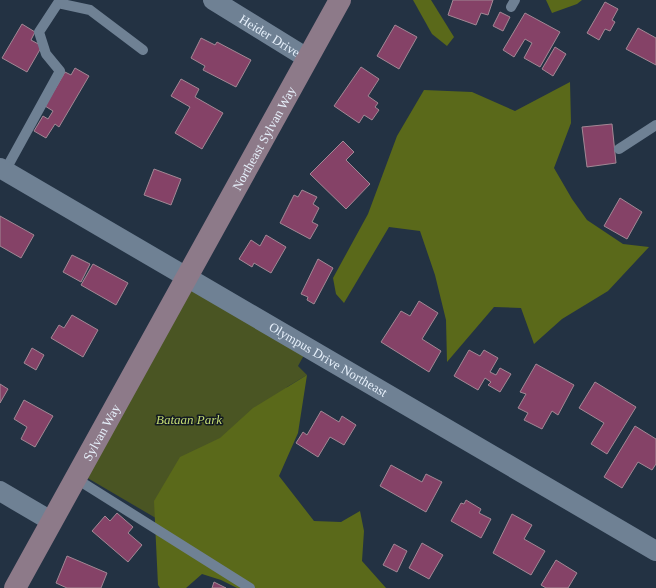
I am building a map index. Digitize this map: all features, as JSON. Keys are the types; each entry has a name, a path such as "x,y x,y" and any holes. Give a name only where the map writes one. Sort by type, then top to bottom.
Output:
{"main road":[{"name":"Northeast Sylvan Way","path":"187,276 340,0"},
{"name":"Sylvan Way","path":"15,588 187,276"}],"street":[{"name":"Heider Drive","path":"213,0 307,58"},
{"name":"Olympus Drive Northeast","path":"3,169 656,550"},
{"path":"0,491 51,521"}],"lane":[{"path":"3,169 60,71 46,54 39,32 58,3 90,10 143,50"},
{"path":"619,149 656,125"},
{"path":"75,478 250,588"}],"green space":[{"path":"413,0 431,0 454,37 447,46 432,34"},
{"path":"546,0 582,0 577,4 552,13"},
{"path":"570,82 571,123 554,168 572,199 587,220 623,244 649,247 608,291 562,319 534,344 521,308 494,307 447,362 446,320 435,275 420,231 389,227 344,303 336,294 333,278 368,214 397,136 424,90 472,92 515,111"},
{"name":"Bataan Park","path":"187,276 308,348 298,366 307,375 287,387 200,544 79,473"},
{"path":"307,375 298,433 279,476 314,521 341,522 360,511 364,531 362,561 386,588 237,588 221,580 202,574 186,588 160,588 158,585 154,501 180,457 220,438 253,408"}],"building":[{"path":"453,0 493,0 488,15 481,13 476,25 448,15"},
{"path":"605,2 618,9 612,20 615,22 610,31 605,29 599,40 587,33"},
{"path":"500,12 510,17 503,31 493,26"},
{"path":"525,13 560,32 540,67 524,58 532,43 525,39 514,57 503,50"},
{"path":"22,24 35,32 31,40 42,46 27,72 2,58"},
{"path":"395,25 417,37 399,69 377,56"},
{"path":"638,28 656,38 656,65 626,49"},
{"path":"201,38 215,45 217,42 251,60 236,87 203,70 205,66 191,58"},
{"path":"555,47 566,54 553,76 542,69"},
{"path":"361,67 379,79 368,96 378,103 375,107 379,110 372,120 364,115 359,123 334,106"},
{"path":"75,68 89,76 59,127 55,124 46,138 34,131 43,116 48,119 53,111 45,106 65,72 71,75"},
{"path":"181,79 199,89 195,97 223,113 202,149 175,133 190,107 171,96"},
{"path":"612,124 616,163 587,167 582,127"},
{"path":"343,141 354,152 346,160 370,184 346,209 310,174"},
{"path":"154,169 181,179 171,205 144,195"},
{"path":"302,190 317,197 313,204 319,208 312,222 318,225 310,239 280,223 294,195 298,197"},
{"path":"620,198 642,212 627,239 604,226"},
{"path":"0,216 34,235 21,258 0,246"},
{"path":"266,235 286,247 271,273 254,263 252,267 239,259 251,240 260,246"},
{"path":"72,255 90,264 81,282 63,272"},
{"path":"318,259 333,268 314,304 307,300 308,297 301,294"},
{"path":"93,264 128,283 116,305 81,285"},
{"path":"419,301 438,313 422,339 441,351 429,372 381,342 401,311 410,316"},
{"path":"72,315 98,330 83,357 51,338 59,325 64,328"},
{"path":"32,348 44,355 36,370 24,363"},
{"path":"469,350 480,356 484,350 498,358 490,372 496,375 500,368 511,374 500,392 488,385 491,382 485,378 478,390 454,376"},
{"path":"536,364 574,385 558,415 552,411 542,429 524,420 528,413 518,408 526,394 520,392"},
{"path":"595,382 636,407 607,454 591,444 604,423 579,408"},
{"path":"0,384 8,389 0,403"},
{"path":"24,400 53,416 35,447 21,439 27,427 14,419"},
{"path":"321,411 339,422 342,416 356,425 344,445 330,437 318,457 296,443 303,432 307,435"},
{"path":"635,426 656,439 656,464 652,470 638,462 622,488 604,477"},
{"path":"391,465 422,482 426,474 442,482 426,512 380,486"},
{"path":"466,500 481,509 479,513 491,519 481,538 451,521 461,503 464,504"},
{"path":"117,513 133,527 128,533 142,545 128,562 92,531 105,516 110,521"},
{"path":"512,514 532,525 524,539 545,551 531,575 493,553"},
{"path":"422,543 443,555 429,579 409,568"},
{"path":"394,544 407,551 397,572 383,565"},
{"path":"67,556 107,573 101,588 67,588 56,583"},
{"path":"556,560 577,573 568,588 546,588 541,585"},
{"path":"214,582 226,588 212,588"}]}
